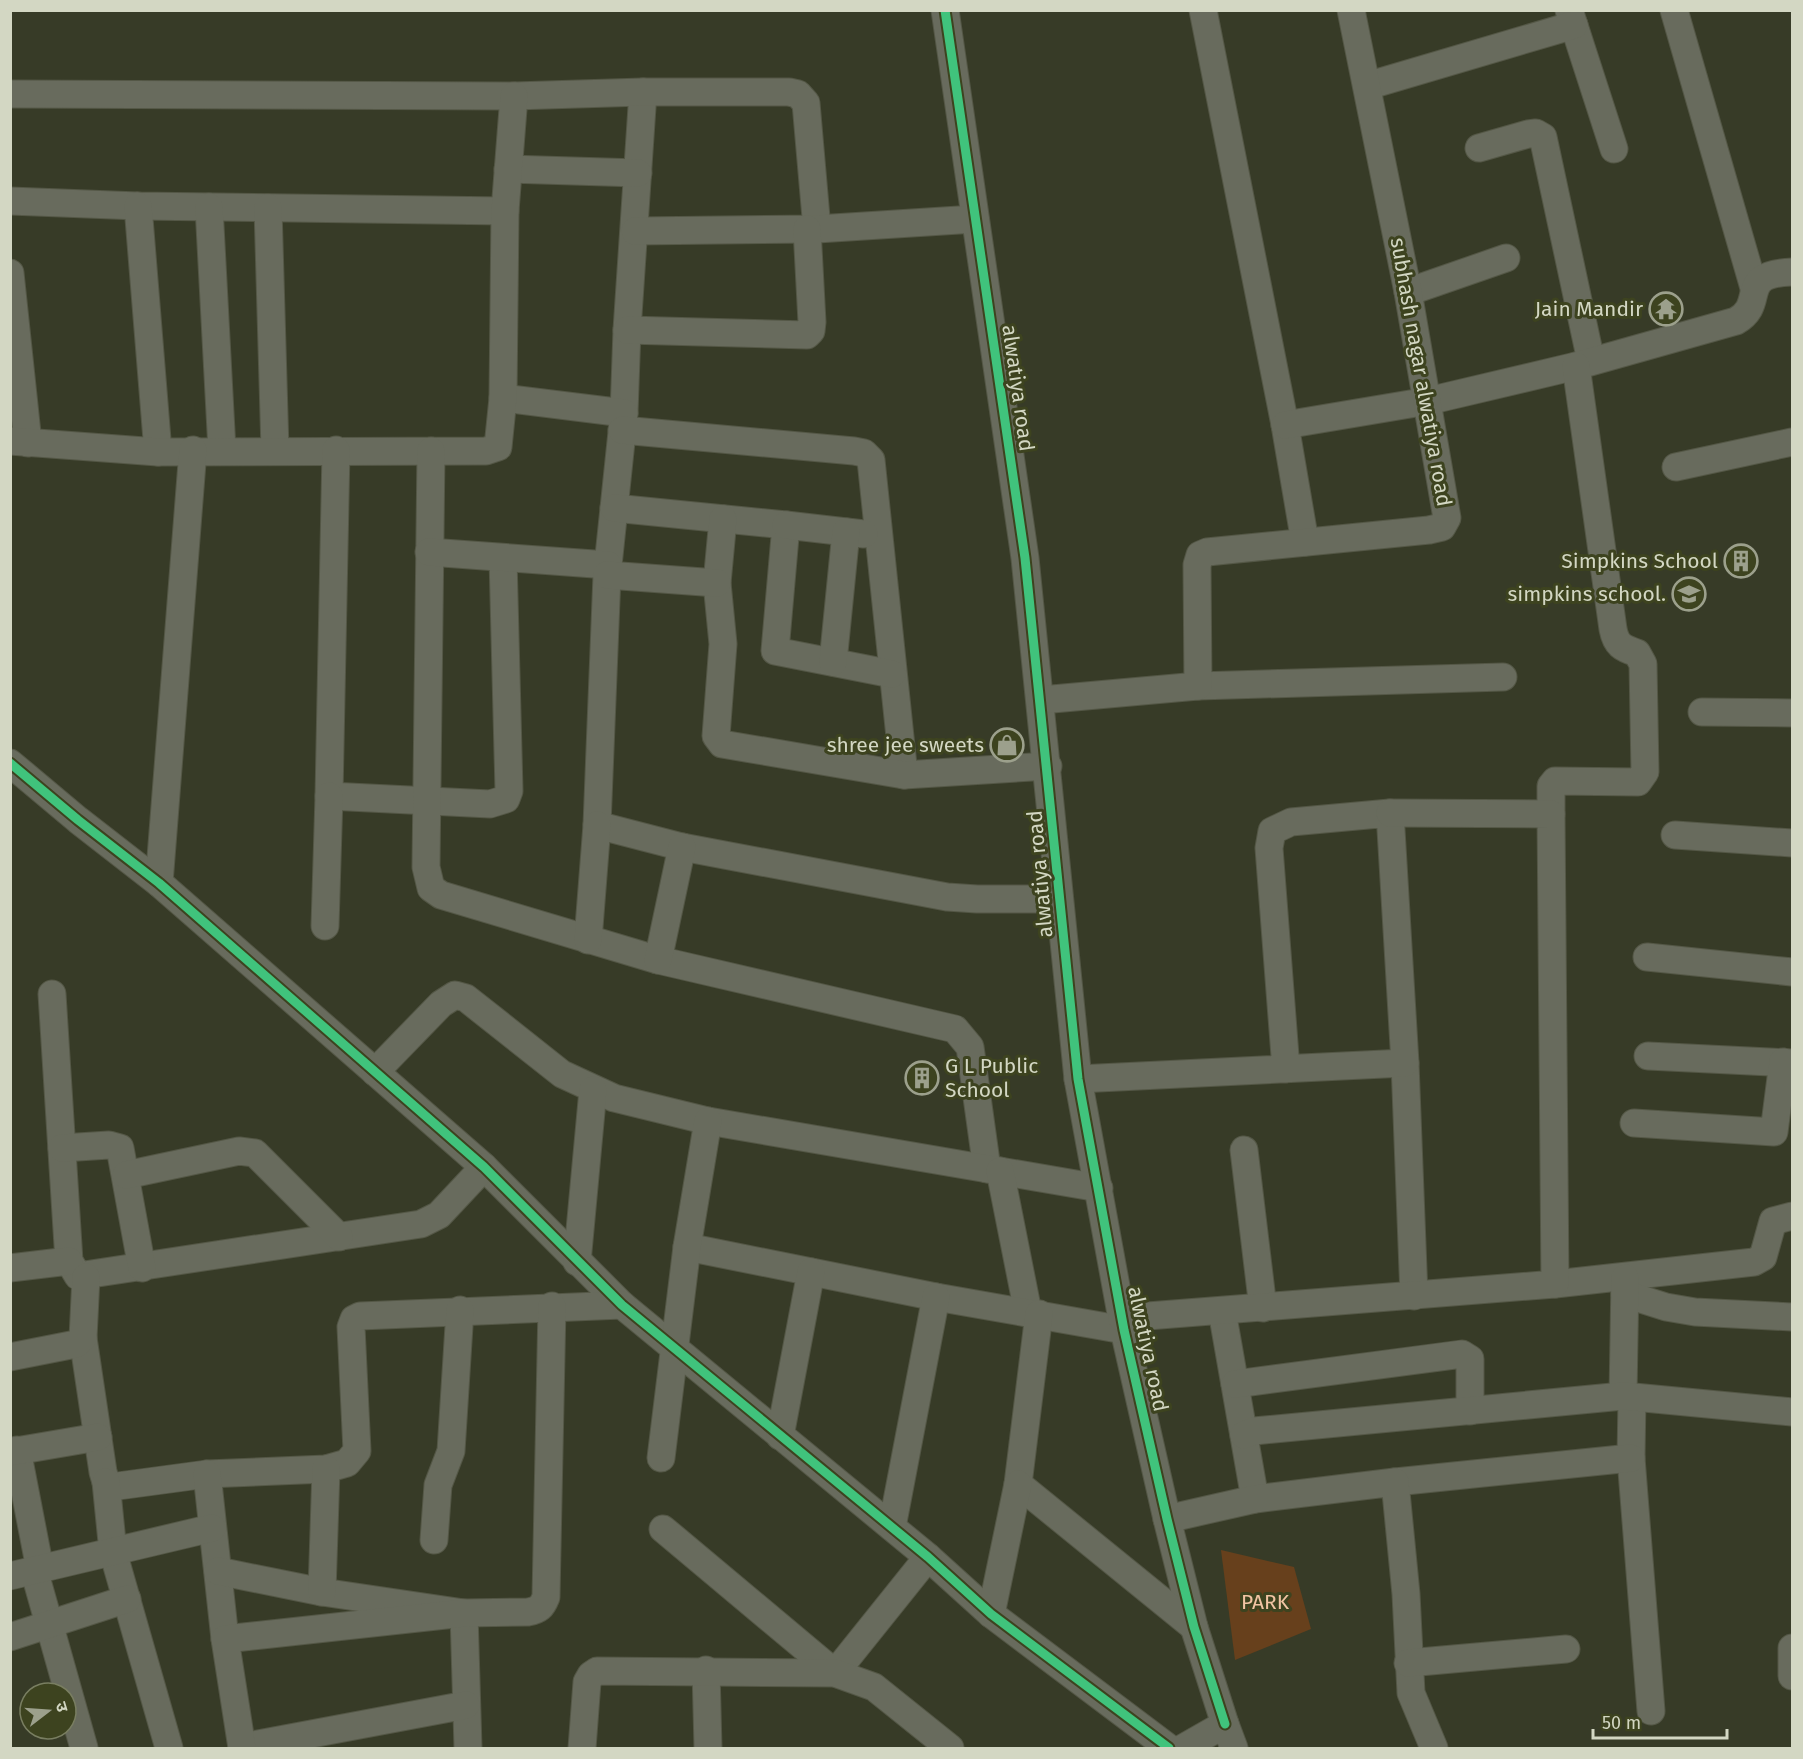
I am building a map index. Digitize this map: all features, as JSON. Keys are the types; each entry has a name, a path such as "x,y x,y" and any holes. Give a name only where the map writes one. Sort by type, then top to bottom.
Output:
{"street":[{"name":"alwatiya road","path":"945,10 1025,558 1048,766 1078,1079 1123,1324 1167,1519 1194,1627 1230,1736"},
{"path":"1203,10 1285,424 1305,542"},
{"name":"subhash nagar alwatiya road","path":"1198,686 1197,565 1200,555 1216,550 1442,527 1447,518 1408,292 1351,10"},
{"path":"1285,424 1428,401 1584,364 1736,321 1749,310 1754,288 1674,10"},
{"path":"1367,86 1571,18 1614,149"},
{"path":"588,940 597,825 607,570 623,422 643,92"},
{"path":"10,93 514,96 643,92 798,94 806,103 808,114 812,229 812,330 807,335 627,330"},
{"path":"10,273 19,442 158,452 194,450 431,451 486,450 498,447 503,398 505,211 514,96"},
{"path":"1479,148 1528,134 1536,133 1543,137 1584,364 1612,628 1619,646 1637,653 1643,664 1645,772 1638,782 1554,781 1551,786 1555,1284"},
{"path":"508,170 638,172"},
{"path":"10,201 138,206 505,211"},
{"path":"138,206 158,452"},
{"path":"208,207 222,450"},
{"path":"268,208 275,450"},
{"path":"635,231 812,229 975,219"},
{"path":"1408,292 1506,258"},
{"path":"1754,288 1766,275 1792,272"},
{"path":"503,398 623,422 864,453 874,468 892,674 904,775"},
{"path":"1676,467 1792,442"},
{"path":"159,883 194,450"},
{"path":"326,926 336,450"},
{"path":"431,451 426,867 431,888 441,895 658,960 955,1029 970,1047 994,1170 1034,1313 1018,1484 992,1614"},
{"path":"614,508 880,536"},
{"path":"723,519 717,583 723,644 716,735 722,744 904,775 1048,766"},
{"path":"786,525 775,651 892,674"},
{"path":"833,662 846,532"},
{"path":"429,552 503,558 717,583"},
{"path":"329,796 499,803 506,799 509,791 503,558"},
{"path":"1041,700 1198,686 1503,677"},
{"path":"1702,712 1792,713"},
{"path":"12,769 159,883 484,1167 622,1305 928,1557 992,1614 1169,1749"},
{"path":"1286,1069 1269,848 1272,831 1291,822 1390,813 1551,814"},
{"path":"1390,813 1405,1064 1414,1296"},
{"path":"597,825 682,847 948,897 1059,898"},
{"path":"1675,835 1792,843"},
{"path":"658,960 682,847"},
{"path":"1647,957 1792,972"},
{"path":"52,994 62,1148 83,1338 106,1482 113,1552 169,1749"},
{"path":"375,1072 441,1004 455,996 466,998 562,1074 593,1090 708,1121 1099,1188"},
{"path":"1634,1123 1774,1131 1788,1062 1648,1056"},
{"path":"1078,1079 1405,1064"},
{"path":"577,1262 593,1090"},
{"path":"661,1458 687,1247 708,1121"},
{"path":"62,1148 116,1145 122,1154 142,1268"},
{"path":"1244,1150 1263,1308"},
{"path":"126,1174 239,1151 255,1153 339,1237"},
{"path":"10,1269 142,1268 431,1221 484,1167"},
{"path":"687,1247 936,1297 1034,1313 1123,1324 1222,1311 1555,1284 1625,1285 1754,1262 1762,1257 1773,1221 1792,1216"},
{"path":"780,1436 811,1272"},
{"path":"1625,1285 1666,1308 1695,1312 1792,1317"},
{"path":"1625,1285 1631,1458 1652,1711"},
{"path":"892,1527 936,1297"},
{"path":"106,1482 112,1486 118,1486 207,1474 326,1469 347,1463 357,1451 351,1327 354,1319 367,1314 622,1305"},
{"path":"225,1639 464,1613 537,1611 546,1597 552,1306"},
{"path":"434,1540 438,1485 451,1451 460,1310"},
{"path":"1222,1311 1255,1499"},
{"path":"10,1357 76,1344 83,1338"},
{"path":"1234,1384 1467,1354 1470,1359 1470,1411"},
{"path":"1244,1435 1254,1431 1628,1397 1792,1412"},
{"path":"84,1749 49,1622 28,1572 14,1451 98,1437"},
{"path":"1167,1519 1255,1499 1631,1458"},
{"path":"322,1592 326,1469"},
{"path":"207,1474 225,1639 242,1748 329,1740 466,1705"},
{"path":"1395,1482 1406,1594 1411,1693 1434,1749"},
{"path":"1018,1484 1194,1627"},
{"path":"28,1572 212,1528"},
{"path":"663,1529 835,1673"},
{"path":"835,1673 928,1557"},
{"path":"218,1571 322,1592 464,1613"},
{"path":"10,1637 49,1622 127,1599"},
{"path":"464,1613 468,1749"},
{"path":"1792,1648 1792,1676"},
{"path":"1408,1663 1566,1649"},
{"path":"706,1670 708,1749"},
{"path":"582,1749 587,1682 597,1671 706,1670 835,1673 874,1687 950,1749"},
{"path":"1183,1749 1230,1736"}],"green space":[{"name":"PARK","path":"1221,1550 1294,1567 1311,1629 1235,1660"}],"cycle path":[{"path":"945,10 1025,558 1078,1079 1124,1330 1167,1519 1194,1627 1225,1724"},
{"path":"10,763 159,883 484,1167 622,1305 928,1557 991,1614 1169,1748"}],"place":[{"name":"Jain Mandir","path":"1666,309"},
{"name":"Simpkins School","path":"1741,561"},
{"name":"simpkins school.","path":"1689,594"},
{"name":"shree jee sweets","path":"1007,745"},
{"name":"G L Public School","path":"922,1078"}]}
